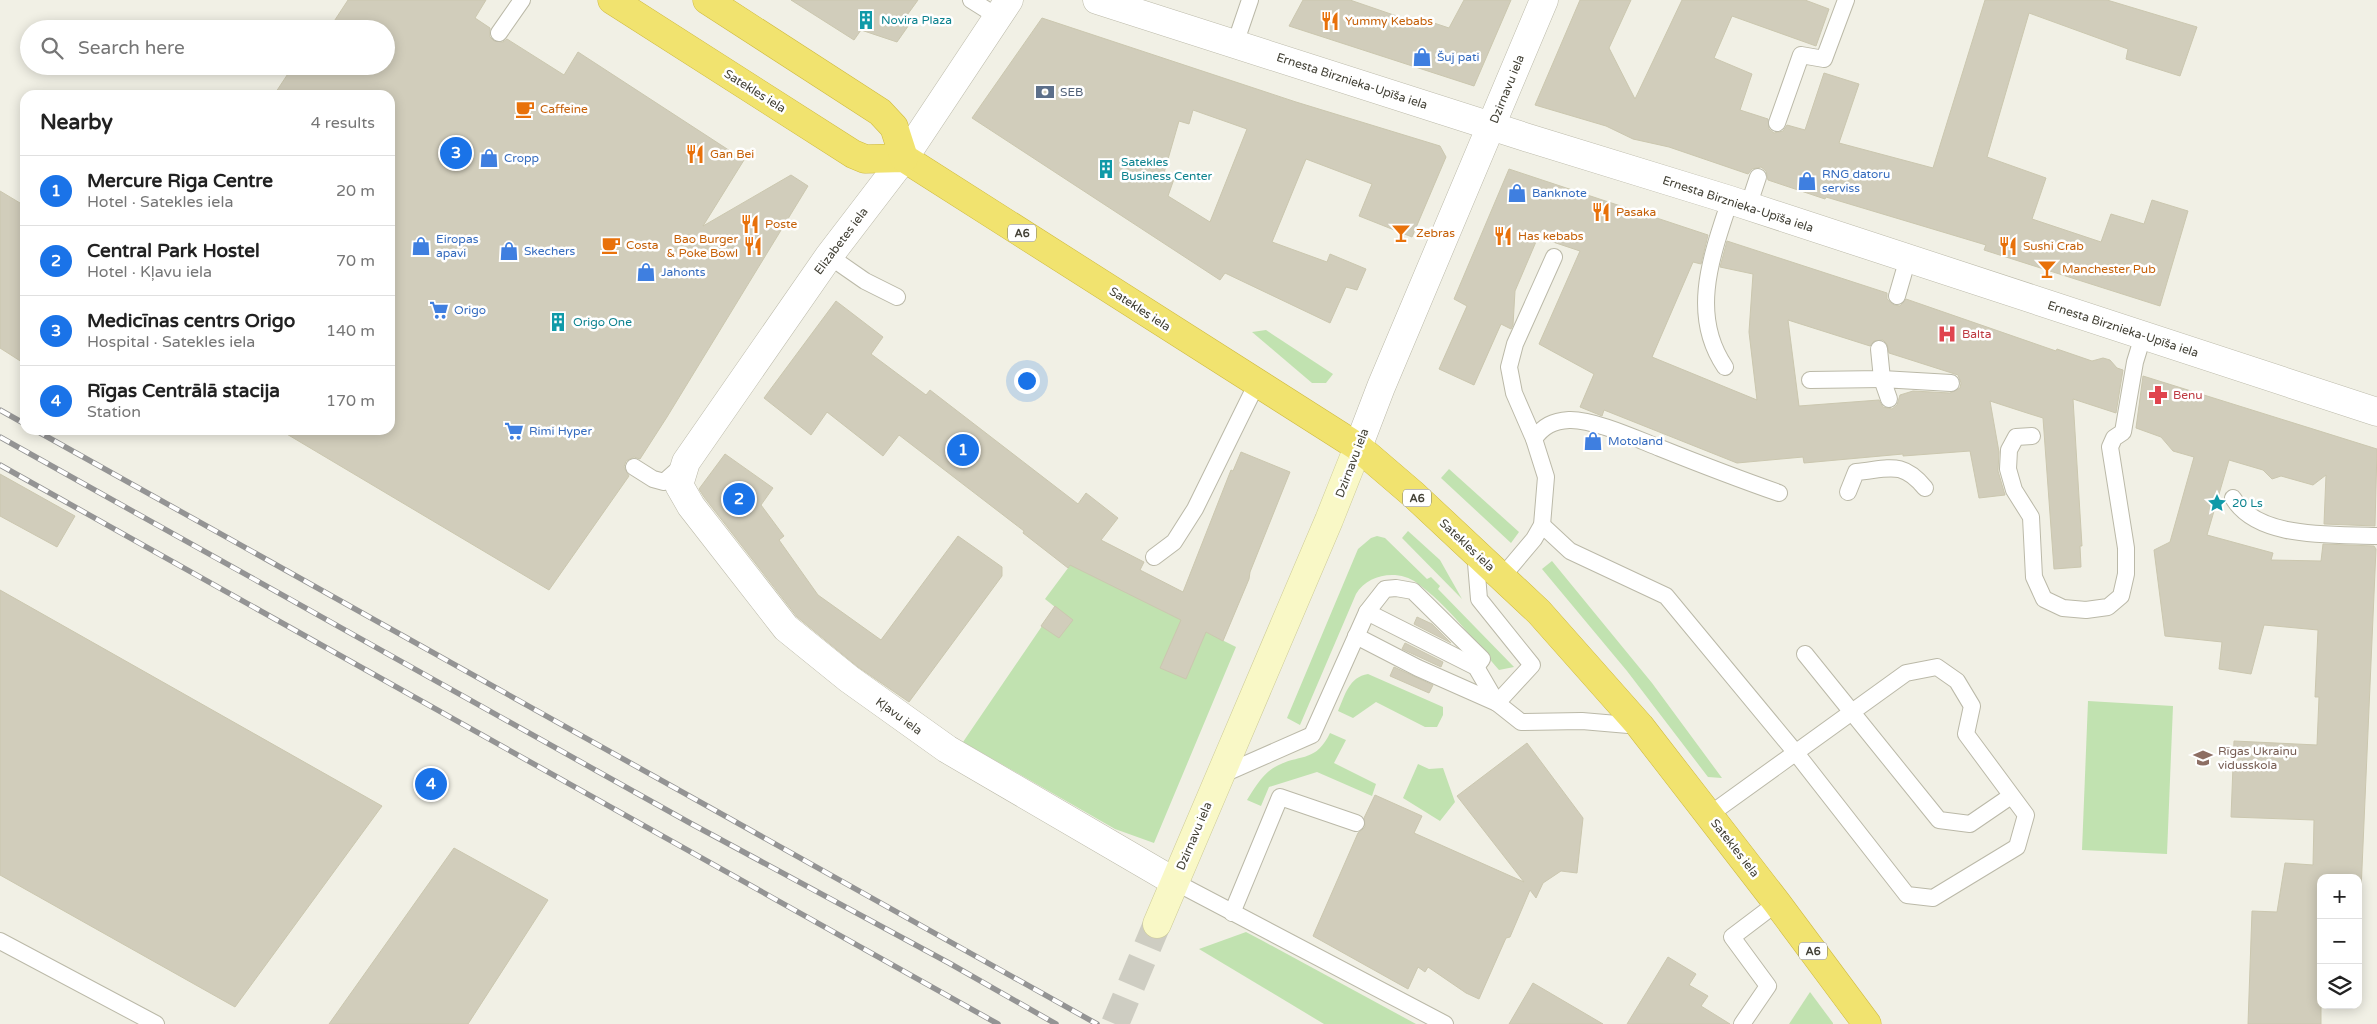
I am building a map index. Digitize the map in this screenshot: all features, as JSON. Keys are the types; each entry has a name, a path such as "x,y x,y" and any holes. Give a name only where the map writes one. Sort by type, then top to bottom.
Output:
{"highway":[{"name":"Satekles iela","path":"612,0 853,154 864,159 904,158 1358,447 1475,551 1539,612 1640,726 1777,903 1848,1012 1867,1024"},
{"path":"706,0 880,112 894,127 904,158"}],"street":[{"name":"Ernesta Birznieka-Upīša iela","path":"1097,0 1739,203 2377,412"},
{"name":"Dzirnavu iela","path":"1157,924 1330,520 1381,387 1544,0"},
{"name":"Elizabetes iela","path":"682,473 829,256 904,158 1003,9"},
{"name":"Kļavu iela","path":"682,473 691,506 786,628 849,680 947,749 1175,882"}],"lane":[{"path":"499,33 522,0"},
{"path":"971,0 1003,9"},
{"path":"1235,44 1250,0"},
{"path":"1777,123 1801,56 1824,59 1846,0"},
{"path":"1725,367 1717,356 1704,304 1712,255 1739,203 1758,177"},
{"path":"829,256 865,281 897,297"},
{"path":"1502,577 1534,539 1542,525 1546,478 1534,439 1514,393 1509,367 1515,344 1554,257"},
{"path":"1897,296 1908,258"},
{"path":"2032,436 2016,437 2009,450 2008,469 2014,490 2031,517 2034,577 2044,599 2063,608 2086,610 2108,607 2121,596 2126,574 2126,548 2110,447 2114,438 2123,432 2135,362 2143,336"},
{"path":"1879,349 1882,379 1889,399"},
{"path":"1810,380 1882,379 1950,383"},
{"path":"1154,557 1174,542 1195,509 1257,383"},
{"path":"1534,439 1540,430 1549,424 1570,420 1590,423 1779,493"},
{"path":"1848,492 1856,472 1893,462 1913,474 1925,488"},
{"path":"634,467 653,479 664,482 682,473"},
{"path":"2233,498 2238,506 2259,522 2287,530 2377,536"},
{"path":"1542,525 1570,551 1666,596 1796,752 1907,895 1933,898 2017,847 2026,815 1966,734 1972,706 1957,682 1937,666 1906,673 1851,713 1796,752 1709,815"},
{"path":"1475,551 1479,599 1532,665 1497,704"},
{"path":"1219,776 1312,734 1368,612 1385,589 1396,588 1413,591 1482,658 1476,668"},
{"path":"1368,612 1476,668 1497,704"},
{"path":"1356,636 1418,668 1497,704 1521,722 1582,721 1640,726"},
{"path":"1805,654 1939,820 1970,824 2011,796"},
{"path":"1232,913 1280,797 1356,823"},
{"path":"1175,882 1445,1024"},
{"path":"1742,1024 1768,986 1732,937 1777,903"},
{"path":"0,941 156,1024"}],"green space":[{"path":"1266,330 1333,374 1326,383 1312,383 1252,332"},
{"path":"1449,469 1519,532 1511,543 1441,478"},
{"path":"1408,531 1440,560 1462,599 1402,538"},
{"path":"1377,536 1385,538 1427,579 1431,577 1440,586 1438,589 1514,667 1499,670 1440,602 1417,583 1401,576 1393,575 1376,578 1361,587 1356,594 1300,725 1287,718 1358,549 1371,538"},
{"path":"1552,561 1652,683 1722,778 1708,777 1627,671 1542,569"},
{"path":"1071,564 1236,647 1154,843 1115,829 963,742 1055,607 1045,599"},
{"path":"1368,674 1443,707 1443,715 1437,727 1425,727 1376,702 1353,718 1338,711 1352,683 1356,679"},
{"path":"2088,701 2173,706 2167,854 2082,850"},
{"path":"1330,733 1346,740 1334,763 1376,784 1372,796 1317,772 1269,787 1261,806 1247,800 1267,773 1284,763 1312,754 1324,743"},
{"path":"1418,764 1429,769 1443,768 1455,802 1440,821 1403,798"},
{"path":"1246,932 1416,1024 1324,1024 1199,949"},
{"path":"1810,992 1833,1023 1833,1024 1789,1024"}],"building":[{"name":"Origo One","path":"348,0 486,0 475,18 490,28 490,37 494,41 503,42 507,39 564,75 578,52 744,160 703,226 791,175 808,186 667,417 640,459 634,457 626,461 624,467 629,476 549,590 288,435 395,435 395,90 277,90 287,75 395,75 395,20 335,20"},
{"name":"Novira Plaza","path":"791,0 918,0 905,18 911,22 897,42 861,30 854,40"},
{"path":"1303,0 1350,0 1417,23 1425,20 1449,28 1464,0 1511,0 1474,86 1289,26"},
{"path":"1580,0 1631,0 1609,48 1635,99 1682,0 1805,0 1829,9 1816,46 1732,16 1714,58 1752,74 1740,110 1768,119 1769,129 1774,133 1783,131 1787,125 1805,130 1824,73 1859,84 1839,143 1933,168 1985,0 2107,0 2197,27 2180,76 2126,59 2128,49 2029,13 1987,157 2046,178 2032,219 2101,242 2111,214 2144,224 2152,200 2188,211 2160,306 1984,250 1986,245 1826,197 1825,199 1768,180 1766,171 1761,167 1752,169 1748,174 1669,147 1633,139 1606,126 1535,105"},
{"name":"Satekles Business Center","path":"1042,18 1296,102 1440,146 1446,157 1412,237 1359,216 1372,184 1306,159 1272,242 1327,262 1330,254 1366,269 1357,290 1346,287 1330,323 1225,273 1220,280 972,118","holes":["1193,110 1247,129 1210,222 1168,196 1174,179 1164,173 1179,121 1189,124"]},
{"path":"1509,169 1708,235 1701,264 1693,262 1652,357 1757,400 1749,332 1753,274 1720,267 1727,241 1887,293 1887,299 1894,305 1900,306 1906,299 2056,351 2057,349 2092,361 2103,358 2110,360 2117,368 2123,370 2116,413 2073,399 2082,546 2080,546 2081,567 2054,569 2043,418 1990,401 1999,452 1998,471 2005,495 1979,498 1970,451 1903,456 1903,454 1804,463 1803,457 1737,463 1604,410 1602,416 1580,407 1594,374 1539,344 1580,251 1538,237 1515,291 1513,325 1511,329 1501,324 1474,385 1439,369 1467,306 1454,299","holes":["1788,320 1870,346 1874,341 1883,340 1887,344 1889,353 1958,375 1961,383 1960,388 1950,393 1913,391 1900,395 1897,405 1892,409 1883,407 1879,400 1799,406"]},
{"path":"0,191 20,203 20,361 0,348"},
{"path":"836,301 883,337 871,354 926,395 930,390 1078,504 1086,493 1118,518 1101,540 1144,562 1140,570 1183,592 1231,470 1233,471 1241,452 1290,472 1223,641 1206,632 1186,679 1160,668 1181,620 1070,565 1068,568 1023,533 1024,531 899,435 883,456 827,412 811,435 764,398"},
{"path":"2143,376 2377,449 2375,526 2324,524 2326,475 2313,485 2281,476 2272,479 2263,470 2229,460 2207,535 2273,553 2271,560 2321,561 2323,544 2374,546 2376,549 2362,874 2317,874 2317,1009 2321,1009 2321,1024 2248,1024 2252,911 2277,912 2285,863 2313,865 2314,820 2231,817 2234,741 2317,745 2319,697 2315,697 2318,630 2264,625 2251,674 2219,669 2222,642 2165,636 2154,550 2170,542 2194,457 2173,451 2161,437 2136,428"},
{"path":"725,454 773,488 761,505 784,536 779,540 818,595 881,640 958,536 1002,567 1002,576 909,702 858,667 797,617 704,497 699,489"},
{"path":"0,474 75,516 57,547 0,516"},
{"path":"0,590 382,806 235,1007 0,875"},
{"path":"1055,606 1073,620 1059,638 1041,626"},
{"path":"1417,617 1432,624 1451,643 1414,624"},
{"path":"1405,643 1443,662 1441,667 1402,649"},
{"path":"1394,667 1433,685 1429,693 1390,676"},
{"path":"1527,743 1583,818 1577,873 1561,871 1543,883 1536,898 1530,890 1510,937 1506,938 1479,999 1466,993 1428,967 1425,972 1418,967 1408,989 1313,936 1358,833 1365,827 1364,818 1375,795 1422,816 1414,833 1524,882 1457,796"},
{"path":"454,848 548,900 468,1024 329,1024"},
{"path":"1668,957 1696,974 1689,985 1708,996 1701,1006 1730,1024 1627,1024"},
{"path":"1533,983 1603,1024 1509,1024"}],"tunnel":[{"path":"1115,1024 1157,924"}],"railway":[{"path":"0,410 20,421"},
{"path":"44,435 1097,1024"},
{"path":"0,437 690,823 949,963 1056,1024"},
{"path":"0,465 998,1024"}],"place":[{"name":"Novira Plaza","path":"866,20"},
{"name":"Yummy Kebabs","path":"1330,21"},
{"name":"Šuj pati","path":"1422,57"},
{"name":"SEB","path":"1045,92"},
{"name":"Caffeine","path":"525,109"},
{"name":"Medicīnas centrs Origo","path":"456,153"},
{"name":"Gan Bei","path":"695,154"},
{"name":"Cropp","path":"489,158"},
{"name":"Satekles Business Center","path":"1106,169"},
{"name":"RNG datoru serviss","path":"1807,181"},
{"name":"Banknote","path":"1517,193"},
{"name":"Pasaka","path":"1601,212"},
{"name":"Poste","path":"750,224"},
{"name":"Zebras","path":"1401,233"},
{"name":"Has kebabs","path":"1503,236"},
{"name":"Costa","path":"611,245"},
{"name":"Eiropas apavi","path":"421,246"},
{"name":"Bao Burger & Poke Bowl","path":"753,246"},
{"name":"Sushi Crab","path":"2008,246"},
{"name":"Skechers","path":"509,251"},
{"name":"Manchester Pub","path":"2047,269"},
{"name":"Jahonts","path":"646,272"},
{"name":"Origo","path":"439,310"},
{"name":"Origo One","path":"558,322"},
{"name":"Balta","path":"1947,334"},
{"name":"Benu","path":"2158,395"},
{"name":"Rimi Hyper","path":"514,431"},
{"name":"Motoland","path":"1593,441"},
{"name":"Mercure Riga Centre","path":"963,450"},
{"name":"Central Park Hostel","path":"739,499"},
{"name":"20 Ls","path":"2217,503"},
{"name":"Rīgas Ukraiņu vidusskola","path":"2203,758"},
{"name":"Rīgas Centrālā stacija","path":"431,784"}]}
